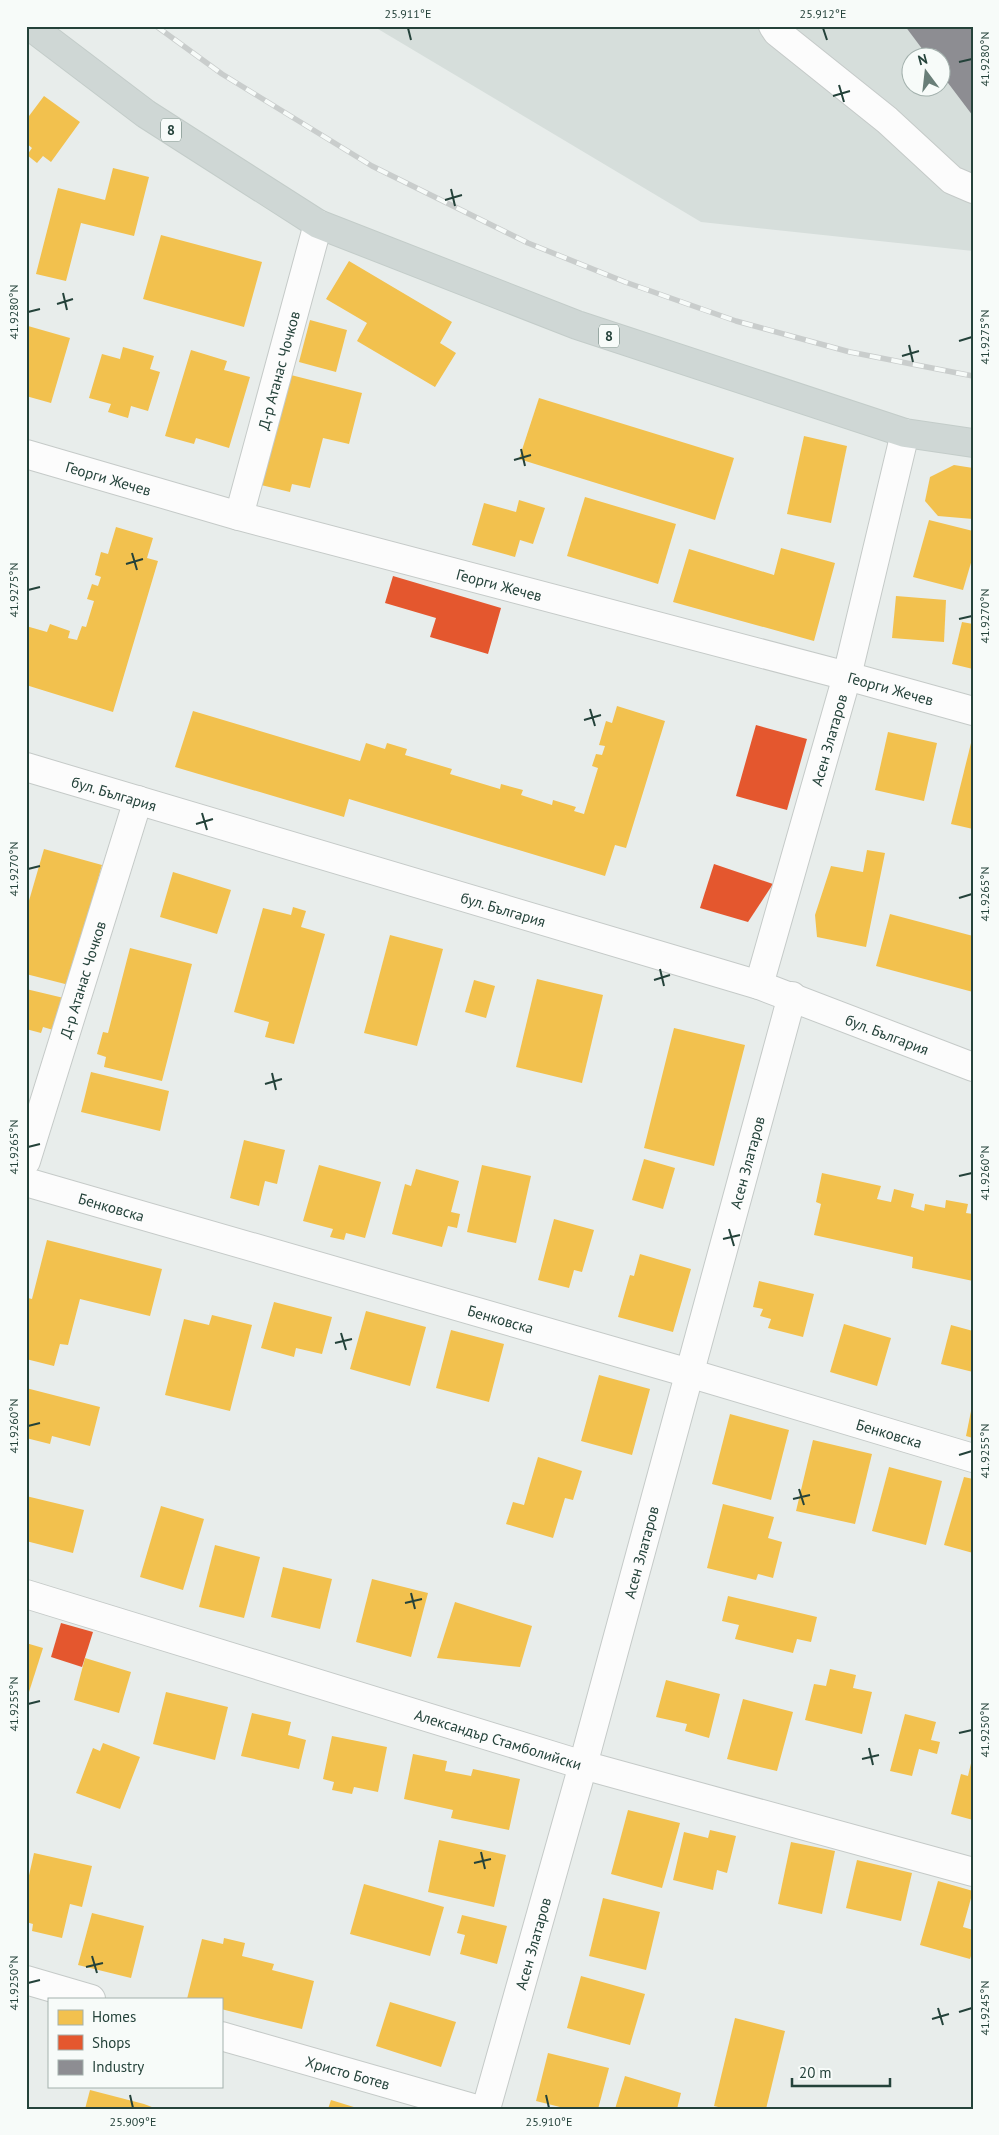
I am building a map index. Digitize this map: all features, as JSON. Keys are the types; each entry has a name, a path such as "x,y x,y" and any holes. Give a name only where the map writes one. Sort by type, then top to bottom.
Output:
{"main road":[{"name":"8","path":"30,26 146,114 318,224 577,326 905,433 973,442"}],"street":[{"path":"773,26 777,32 887,120 952,180 973,190"},
{"name":"Д-р Атанас Чочков","path":"239,516 318,224"},
{"name":"Асен Златаров","path":"759,985 846,676 905,433"},
{"name":"Георги Жечев","path":"26,454 239,516 973,711"},
{"name":"бул. България","path":"26,767 759,985 792,996 973,1067"},
{"name":"Д-р Атанас Чочков","path":"26,1161 138,800"},
{"name":"Асен Златаров","path":"486,2109 583,1765 792,996"},
{"name":"Бенковска","path":"26,1182 689,1373 973,1458"},
{"name":"Александър Стамболийски","path":"26,1594 583,1765 973,1872"},
{"path":"26,1980 88,1998"},
{"name":"Христо Ботев","path":"222,2036 476,2109"}],"shaded area":[{"path":"373,26 973,26 973,251 701,222"}],"building: Homes":[{"path":"44,96 80,122 51,162 43,156 37,163 27,155 32,148 26,143 26,120"},
{"path":"113,168 149,177 134,236 81,223 66,281 36,274 58,188 105,200"},
{"path":"161,235 262,262 244,327 143,299"},
{"path":"349,261 452,322 440,343 456,353 435,387 357,341 367,323 326,299"},
{"path":"310,320 347,330 336,372 299,362"},
{"path":"28,326 70,338 51,403 26,396 26,332"},
{"path":"123,347 154,356 150,369 160,372 148,411 131,406 128,418 108,412 111,404 89,398 102,354 120,359"},
{"path":"191,350 227,361 224,370 250,377 229,448 196,438 194,444 165,436"},
{"path":"287,374 362,393 349,444 323,438 310,488 292,484 290,492 261,485"},
{"path":"539,398 734,458 715,520 519,459"},
{"path":"804,436 847,446 831,523 787,514"},
{"path":"954,465 973,468 973,519 938,516 925,501 930,477"},
{"path":"585,497 676,524 658,584 567,556"},
{"path":"519,500 545,508 533,544 520,540 515,557 472,545 484,503 516,512"},
{"path":"929,520 973,531 973,556 963,590 913,577"},
{"path":"116,527 153,538 147,558 158,561 113,712 26,685 26,626 47,632 50,624 70,631 68,638 77,640 82,626 86,627 94,601 87,599 92,584 98,586 101,577 95,575 101,552 108,554"},
{"path":"781,548 835,563 814,641 673,602 689,549 774,575"},
{"path":"896,596 946,600 944,642 892,638"},
{"path":"962,622 973,624 973,669 952,664"},
{"path":"617,706 665,721 626,848 615,845 605,876 349,799 344,817 175,767 193,711 360,761 366,743 385,749 387,743 407,749 405,755 452,769 450,774 500,789 501,784 523,790 521,795 552,805 553,800 576,807 574,811 584,814 598,768 592,766 596,754 602,755 605,746 599,745 606,721 612,723"},
{"path":"888,732 937,743 924,801 875,790"},
{"path":"973,739 973,829 951,824"},
{"path":"44,849 102,865 69,985 26,974 26,911"},
{"path":"867,850 885,853 866,947 817,937 815,915 831,866 863,872"},
{"path":"173,872 231,890 217,934 160,917"},
{"path":"293,907 306,911 301,927 325,934 294,1044 265,1037 269,1022 234,1012 263,908 291,915"},
{"path":"890,914 973,936 973,992 876,966"},
{"path":"390,935 443,949 417,1046 364,1033"},
{"path":"130,948 192,964 162,1081 104,1067 106,1057 97,1054 103,1032 108,1033"},
{"path":"537,979 603,995 582,1083 516,1067"},
{"path":"474,980 495,986 486,1018 465,1012"},
{"path":"26,989 68,999 60,1032 43,1027 41,1033 26,1029"},
{"path":"674,1028 745,1045 714,1166 644,1148"},
{"path":"91,1072 169,1091 160,1131 81,1112"},
{"path":"244,1140 285,1150 277,1184 265,1181 259,1206 230,1198"},
{"path":"644,1159 675,1168 663,1209 632,1200"},
{"path":"319,1165 381,1182 365,1238 346,1233 344,1240 330,1237 333,1229 303,1221"},
{"path":"482,1165 531,1176 516,1243 467,1232"},
{"path":"416,1169 459,1181 451,1212 460,1214 457,1228 448,1226 442,1247 392,1234 405,1184 411,1186"},
{"path":"822,1173 881,1186 877,1199 891,1202 894,1189 914,1194 911,1207 924,1211 925,1204 945,1208 946,1200 968,1204 966,1213 973,1214 973,1281 912,1268 913,1257 814,1235 821,1204 816,1202"},
{"path":"554,1219 594,1230 582,1272 574,1270 569,1288 538,1280"},
{"path":"47,1240 162,1269 150,1316 80,1299 68,1345 60,1344 54,1366 26,1359 26,1305 28,1298 32,1299"},
{"path":"640,1254 691,1269 673,1332 618,1317 630,1275 634,1276"},
{"path":"759,1281 814,1294 803,1337 768,1328 771,1319 760,1316 763,1309 753,1307"},
{"path":"274,1302 332,1317 322,1354 296,1348 294,1357 261,1348"},
{"path":"366,1311 426,1327 410,1386 350,1369"},
{"path":"212,1315 252,1325 230,1411 165,1395 184,1319 209,1325"},
{"path":"844,1324 891,1338 877,1386 830,1372"},
{"path":"951,1325 973,1331 973,1372 941,1364"},
{"path":"451,1330 504,1344 489,1402 436,1388"},
{"path":"599,1375 650,1389 632,1455 581,1441"},
{"path":"26,1388 100,1407 90,1446 52,1436 50,1444 26,1438"},
{"path":"973,1407 973,1438 966,1436"},
{"path":"730,1414 789,1430 771,1500 712,1484"},
{"path":"813,1440 872,1454 855,1524 796,1511"},
{"path":"538,1457 582,1471 573,1500 565,1498 553,1538 506,1524 513,1502 524,1505"},
{"path":"889,1467 942,1481 926,1545 872,1531"},
{"path":"964,1477 973,1479 973,1553 944,1545"},
{"path":"26,1496 84,1510 73,1553 26,1541"},
{"path":"723,1504 774,1517 768,1538 782,1542 773,1578 758,1574 756,1580 707,1568"},
{"path":"161,1506 204,1519 183,1590 140,1577"},
{"path":"215,1545 260,1557 244,1618 199,1607"},
{"path":"283,1567 332,1579 320,1629 271,1617"},
{"path":"372,1579 428,1593 411,1657 356,1642"},
{"path":"728,1596 817,1617 811,1642 797,1639 793,1653 735,1639 739,1625 722,1621"},
{"path":"455,1602 532,1626 520,1667 437,1658"},
{"path":"26,1643 43,1648 29,1692 26,1691"},
{"path":"85,1658 131,1672 119,1713 74,1700"},
{"path":"830,1669 856,1675 853,1688 872,1692 862,1734 805,1720 814,1684 826,1686"},
{"path":"666,1680 720,1694 709,1738 685,1731 687,1724 656,1717"},
{"path":"166,1692 228,1707 215,1760 153,1744"},
{"path":"743,1699 793,1712 777,1771 727,1759"},
{"path":"252,1713 291,1722 288,1735 306,1740 299,1769 241,1756"},
{"path":"905,1714 936,1722 931,1740 940,1742 937,1754 919,1749 912,1776 890,1771"},
{"path":"332,1736 387,1747 378,1792 354,1787 352,1794 332,1790 334,1782 323,1779"},
{"path":"103,1743 140,1757 120,1809 76,1793 93,1748 100,1751"},
{"path":"413,1754 447,1761 445,1771 471,1776 473,1769 520,1779 509,1830 451,1818 453,1810 404,1799"},
{"path":"972,1759 973,1820 951,1814 961,1774 968,1776"},
{"path":"628,1810 680,1823 662,1888 611,1874"},
{"path":"710,1830 736,1836 727,1873 717,1870 713,1890 673,1880 684,1832 708,1838"},
{"path":"439,1840 506,1855 494,1907 428,1892"},
{"path":"791,1842 835,1851 822,1914 778,1904"},
{"path":"34,1853 92,1866 82,1907 70,1904 62,1938 32,1931 33,1924 26,1922 26,1889"},
{"path":"857,1860 912,1873 901,1921 846,1908"},
{"path":"938,1881 973,1891 963,1927 973,1930 973,1950 970,1959 920,1945"},
{"path":"364,1884 444,1907 430,1956 350,1934"},
{"path":"603,1898 660,1912 646,1970 589,1956"},
{"path":"92,1913 144,1926 131,1978 78,1965"},
{"path":"462,1915 507,1926 497,1964 460,1954 465,1935 457,1933"},
{"path":"224,1938 245,1943 242,1956 274,1964 272,1970 314,1981 302,2029 222,2009 222,1998 187,1998 202,1939 223,1944"},
{"path":"581,1976 645,1994 630,2045 567,2028"},
{"path":"390,2002 456,2022 441,2067 376,2046"},
{"path":"735,2018 785,2031 766,2109 727,2109 714,2106"},
{"path":"548,2053 609,2068 598,2109 568,2109 536,2101"},
{"path":"625,2076 681,2093 677,2109 615,2109"},
{"path":"90,2090 144,2104 157,2109 85,2109"},
{"path":"331,2100 357,2108 357,2109 328,2109"}],"building: Shops":[{"path":"393,576 501,608 488,654 430,637 436,618 385,603"},
{"path":"756,725 807,739 787,810 736,796"},
{"path":"714,864 773,884 748,922 700,908"},
{"path":"61,1623 93,1632 82,1667 51,1657"}],"building: Industry":[{"path":"905,26 973,26 973,116 952,88 952,48 922,48"}],"railway":[{"path":"156,26 222,74 372,166 528,243 625,282 736,321 850,352 973,376"}]}
